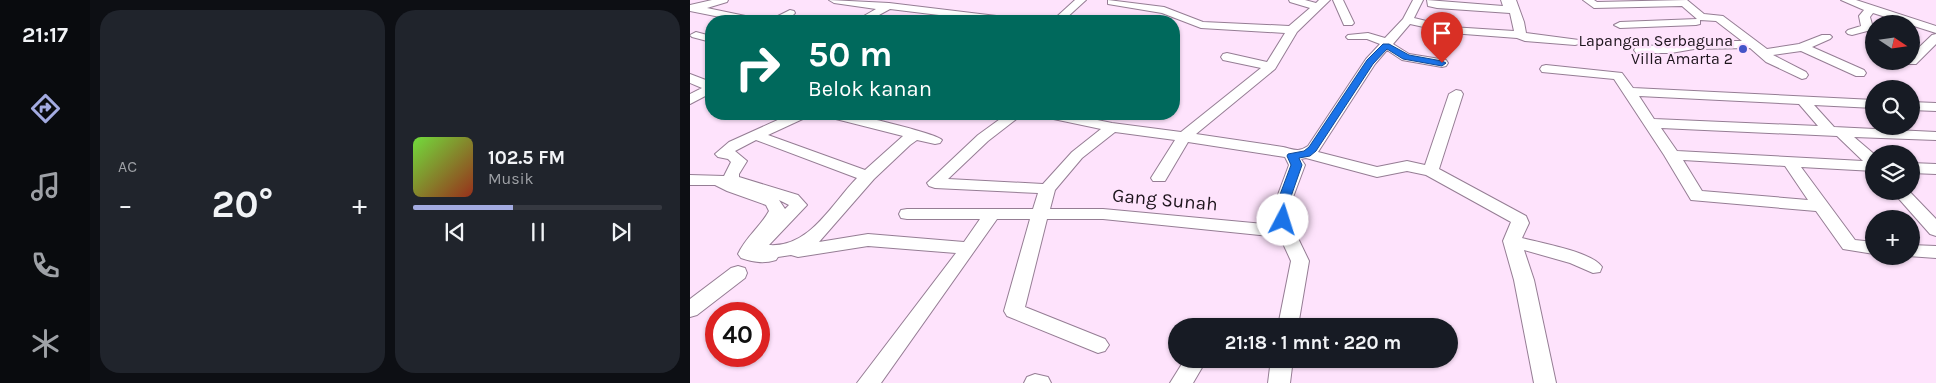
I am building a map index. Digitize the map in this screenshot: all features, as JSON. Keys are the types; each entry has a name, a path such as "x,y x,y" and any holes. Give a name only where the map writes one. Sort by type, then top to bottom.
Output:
{"street":[{"path":"691,9 723,0"},
{"path":"834,0 963,15"},
{"path":"871,15 900,0"},
{"path":"1064,15 1081,0"},
{"path":"1294,0 1321,4"},
{"path":"1338,0 1348,23"},
{"path":"1299,155 1313,149 1370,62 1408,20 1418,0"},
{"path":"1432,0 1432,4 1437,5 1509,10 1506,0"},
{"path":"1511,0 1519,22 1520,35"},
{"path":"1588,0 1594,5 1679,2 1701,17 1719,18 1766,53 1770,59 1802,75"},
{"path":"1846,0 1936,30"},
{"path":"1112,2 1164,10 1176,15"},
{"path":"1620,25 1695,22 1679,2"},
{"path":"1159,178 1184,137 1271,66 1292,30 1321,4"},
{"path":"1852,32 1867,28 1864,16 1872,8"},
{"path":"691,9 723,15"},
{"path":"1180,16 1201,25 1292,30"},
{"path":"1408,20 1451,30 1520,35 1523,37 1575,42"},
{"path":"696,35 705,37"},
{"path":"1352,37 1369,36 1387,44 1406,57 1442,63"},
{"path":"1766,53 1802,47 1826,37"},
{"path":"1920,52 1936,37"},
{"path":"1640,50 1670,49 1694,45 1753,44"},
{"path":"1802,47 1860,74"},
{"path":"1227,57 1271,66"},
{"path":"1546,68 1618,76 1672,155 1697,196 1822,206"},
{"path":"690,78 705,84"},
{"path":"690,100 705,91"},
{"path":"1629,92 1865,104"},
{"path":"1431,171 1456,94"},
{"path":"1802,100 1865,156"},
{"path":"1920,106 1936,107"},
{"path":"789,120 734,145 722,154 732,155 739,161 731,174 732,180 792,199 799,205 762,241 759,249 770,252 798,247 810,240 867,176 899,146 915,134"},
{"path":"858,120 936,140"},
{"path":"1008,120 983,138 935,183 1047,189"},
{"path":"1092,120 1184,137 1283,151 1378,172 1407,166 1431,171 1520,220 1512,241 1524,280 1545,383"},
{"path":"1098,345 1014,311 1047,189 1106,122"},
{"path":"1650,123 1936,136"},
{"path":"756,135 867,176"},
{"path":"850,170 899,146"},
{"path":"1289,318 1300,261 1286,232 1281,208 1299,155"},
{"path":"1672,155 1865,164"},
{"path":"1789,161 1849,245 1865,248"},
{"path":"1920,168 1936,169"},
{"path":"690,180 704,178 719,180 733,188 772,202 777,211 773,221 752,242 747,254 757,257 778,256 803,250 868,240 970,248"},
{"path":"1909,200 1935,227"},
{"name":"Gang Sunah","path":"907,214 1103,214 1286,232"},
{"path":"868,383 970,248 992,214"},
{"path":"1512,241 1576,259 1593,267"},
{"path":"1920,251 1936,252"},
{"path":"690,310 738,273"},
{"path":"1181,383 1190,368"},
{"path":"1279,383 1281,368"},
{"path":"1035,383 1040,383"}],"place":[{"name":"Lapangan Serbaguna Villa Amarta 2","path":"1743,49"}],"route":[{"path":"1283,220 1281,208 1297,165 1292,156 1307,154 1313,149 1344,99 1370,62 1386,45 1391,50 1406,57 1442,63"}]}
